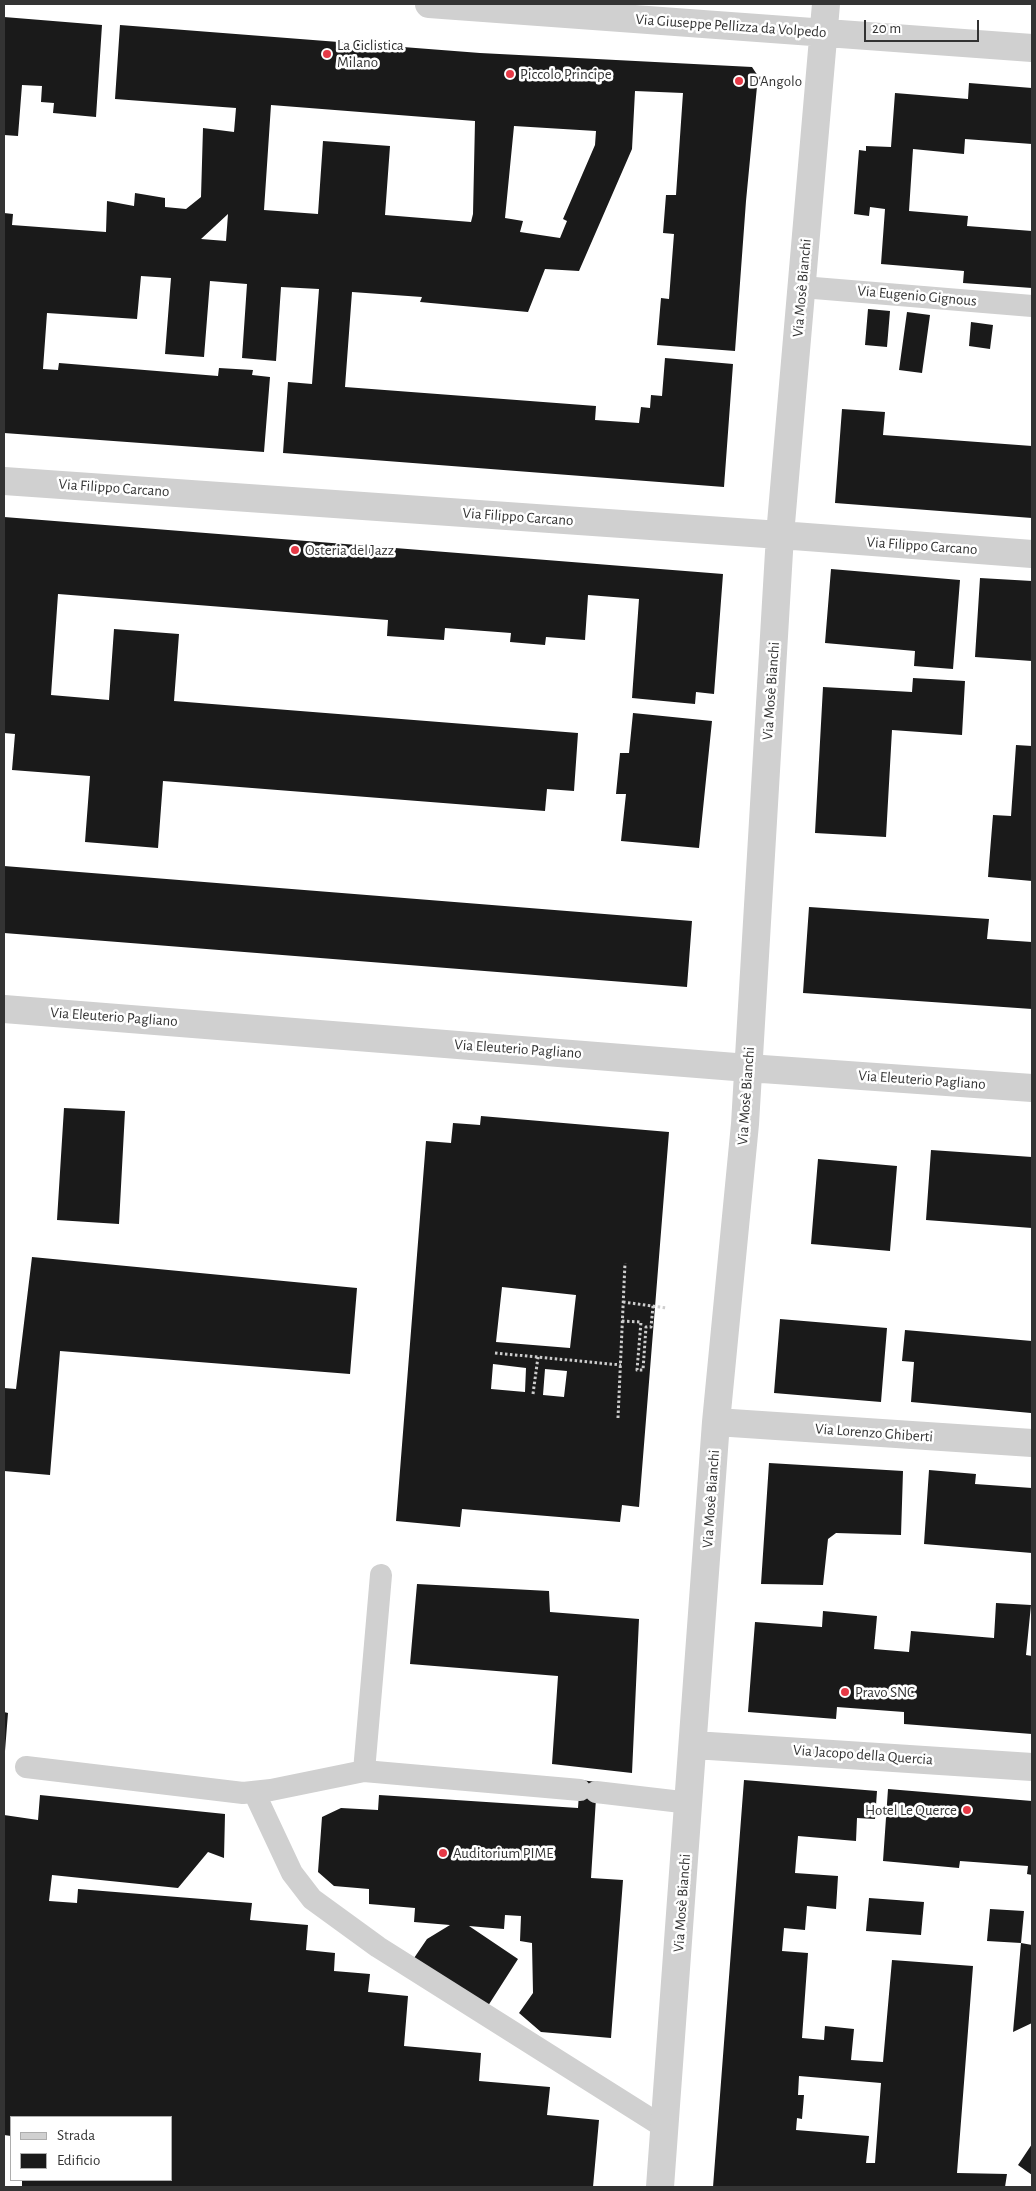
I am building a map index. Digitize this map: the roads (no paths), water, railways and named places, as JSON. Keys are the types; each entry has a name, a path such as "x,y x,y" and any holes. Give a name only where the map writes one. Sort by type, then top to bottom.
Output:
{"street":[{"name":"Via Giuseppe Pellizza da Volpedo","path":"429,4 1032,48"},
{"name":"Via Mosè Bianchi","path":"660,2187 690,1803 716,1422 745,1124 780,534 826,4"},
{"name":"Via Filippo Carcano","path":"4,481 780,534 1032,554"},
{"name":"Via Eleuterio Pagliano","path":"4,1009 748,1068 1032,1088"},
{"name":"Via Lorenzo Ghiberti","path":"716,1422 1032,1444"},
{"name":"Via Jacopo della Quercia","path":"694,1745 1032,1767"}],"lane":[{"name":"Via Eugenio Gignous","path":"802,287 1032,306"},
{"path":"364,1771 381,1575"},
{"path":"26,1767 243,1793 271,1790 364,1771 588,1791 690,1803"},
{"path":"254,1792 292,1873 312,1899 378,1947 665,2128"}],"place":[{"name":"La Ciclistica Milano","path":"327,54"},
{"name":"Piccolo Principe","path":"510,74"},
{"name":"D'Angolo","path":"739,81"},
{"name":"Osteria del Jazz","path":"295,550"},
{"name":"Pravo SNC","path":"845,1692"},
{"name":"Hotel Le Querce","path":"967,1810"},
{"name":"Auditorium PIME","path":"443,1853"}]}
